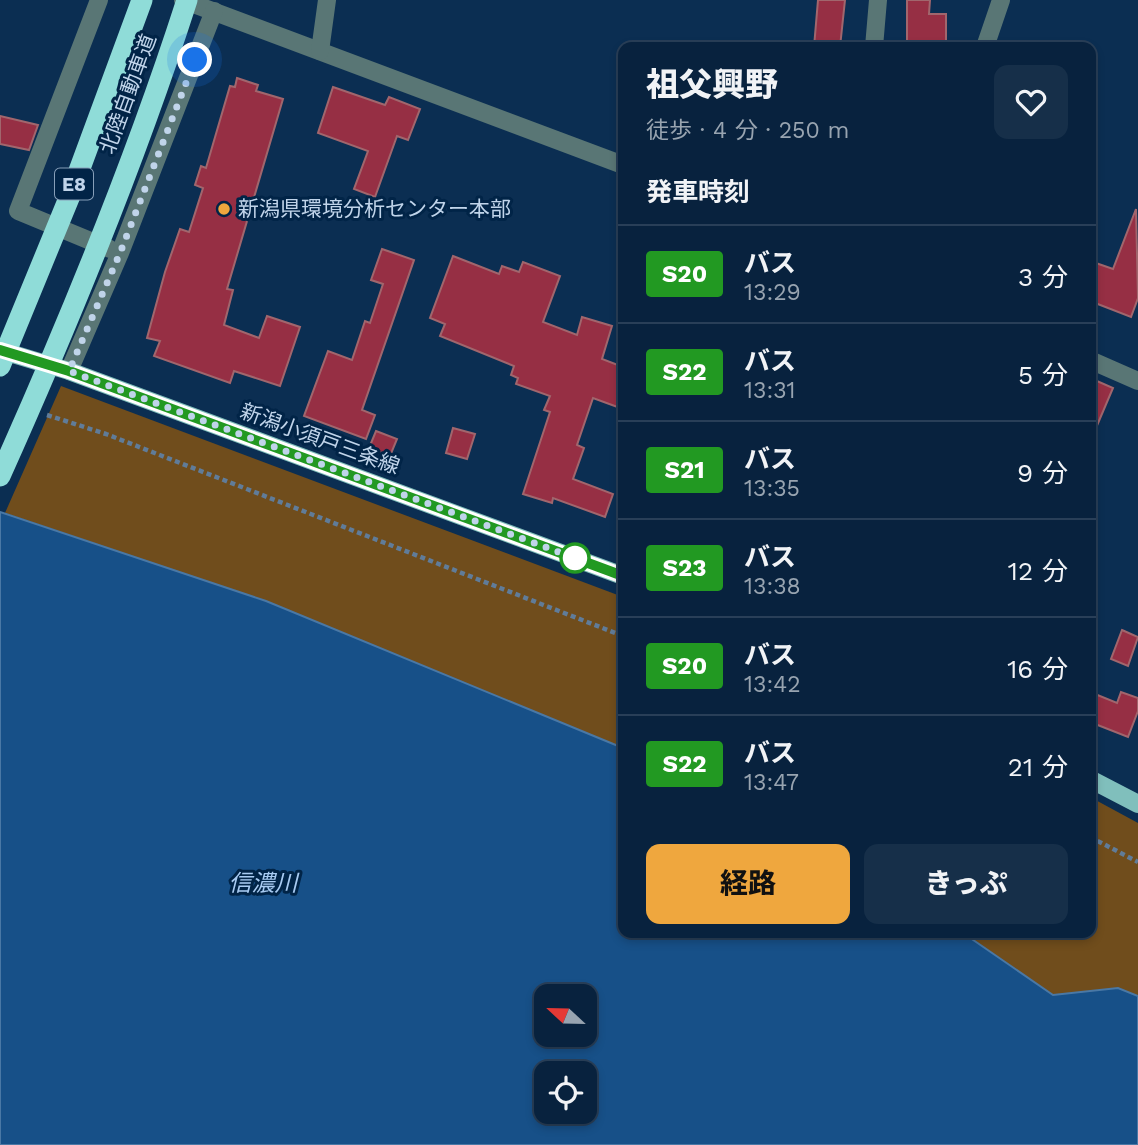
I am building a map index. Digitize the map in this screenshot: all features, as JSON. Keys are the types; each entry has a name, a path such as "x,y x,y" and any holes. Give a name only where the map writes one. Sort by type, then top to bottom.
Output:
{"highway":[{"name":"北陸自動車道","path":"0,366 69,198 142,0"},
{"name":"北陸自動車道","path":"0,475 110,217 185,0"}],"main road":[{"name":"新潟小須戸三条線","path":"0,350 69,371 618,574"},
{"path":"1096,782 1138,804"}],"street":[{"path":"99,0 18,211 120,253"},
{"path":"185,0 618,163"},
{"path":"320,51 327,0"},
{"path":"874,42 878,0"},
{"path":"987,42 1001,0"},
{"path":"69,371 120,253 214,11"},
{"path":"1096,363 1138,381"}],"path":[{"path":"40,413 118,439 618,634"},
{"path":"1096,840 1138,862"}],"shaded area":[{"path":"61,386 618,595 618,746 266,601 5,513"},
{"path":"1096,800 1138,823 1138,996 1118,988 1053,995 970,938 1096,938"}],"water":[{"name":"信濃川","path":"0,512 266,601 618,746 618,938 970,938 1053,995 1118,988 1138,996 1138,1145 0,1145"}],"building":[{"path":"818,0 845,0 841,42 814,42"},
{"path":"907,0 930,0 929,14 946,14 946,42 907,42"},
{"path":"237,78 258,85 256,91 283,99 227,289 233,290 224,325 259,338 267,316 300,327 280,386 234,371 230,383 154,356 160,341 147,338 180,229 189,232 203,188 195,185 201,166 206,168 230,86 235,87"},
{"path":"333,87 385,105 389,97 420,109 408,140 397,136 375,197 354,189 368,151 318,133"},
{"path":"0,116 38,125 29,150 0,144"},
{"path":"1136,209 1138,298 1131,317 1096,303 1096,263 1113,269"},
{"path":"382,249 414,260 362,410 375,415 366,439 304,416 328,351 352,360 365,321 370,323 383,284 371,280"},
{"path":"453,256 499,274 502,266 519,272 523,262 560,276 543,322 577,335 582,317 612,326 602,359 618,365 618,407 593,398 577,445 584,448 573,479 613,494 605,517 553,498 552,503 523,494 550,412 544,410 550,396 516,384 518,378 511,375 514,366 440,336 445,324 430,318"},
{"path":"1096,381 1113,388 1096,428"},
{"path":"453,428 475,434 467,459 446,453"},
{"path":"376,431 397,439 390,456 369,448"},
{"path":"1122,630 1138,637 1128,666 1111,659"},
{"path":"1121,692 1138,698 1138,711 1128,737 1096,724 1096,694 1117,703"}],"bus line":[{"name":"S20","path":"0,350 69,371 618,574"}],"place":[{"name":"新潟県環境分析センター本部","path":"224,209"}],"route":[{"path":"195,60 120,253 69,371 575,558"}]}
